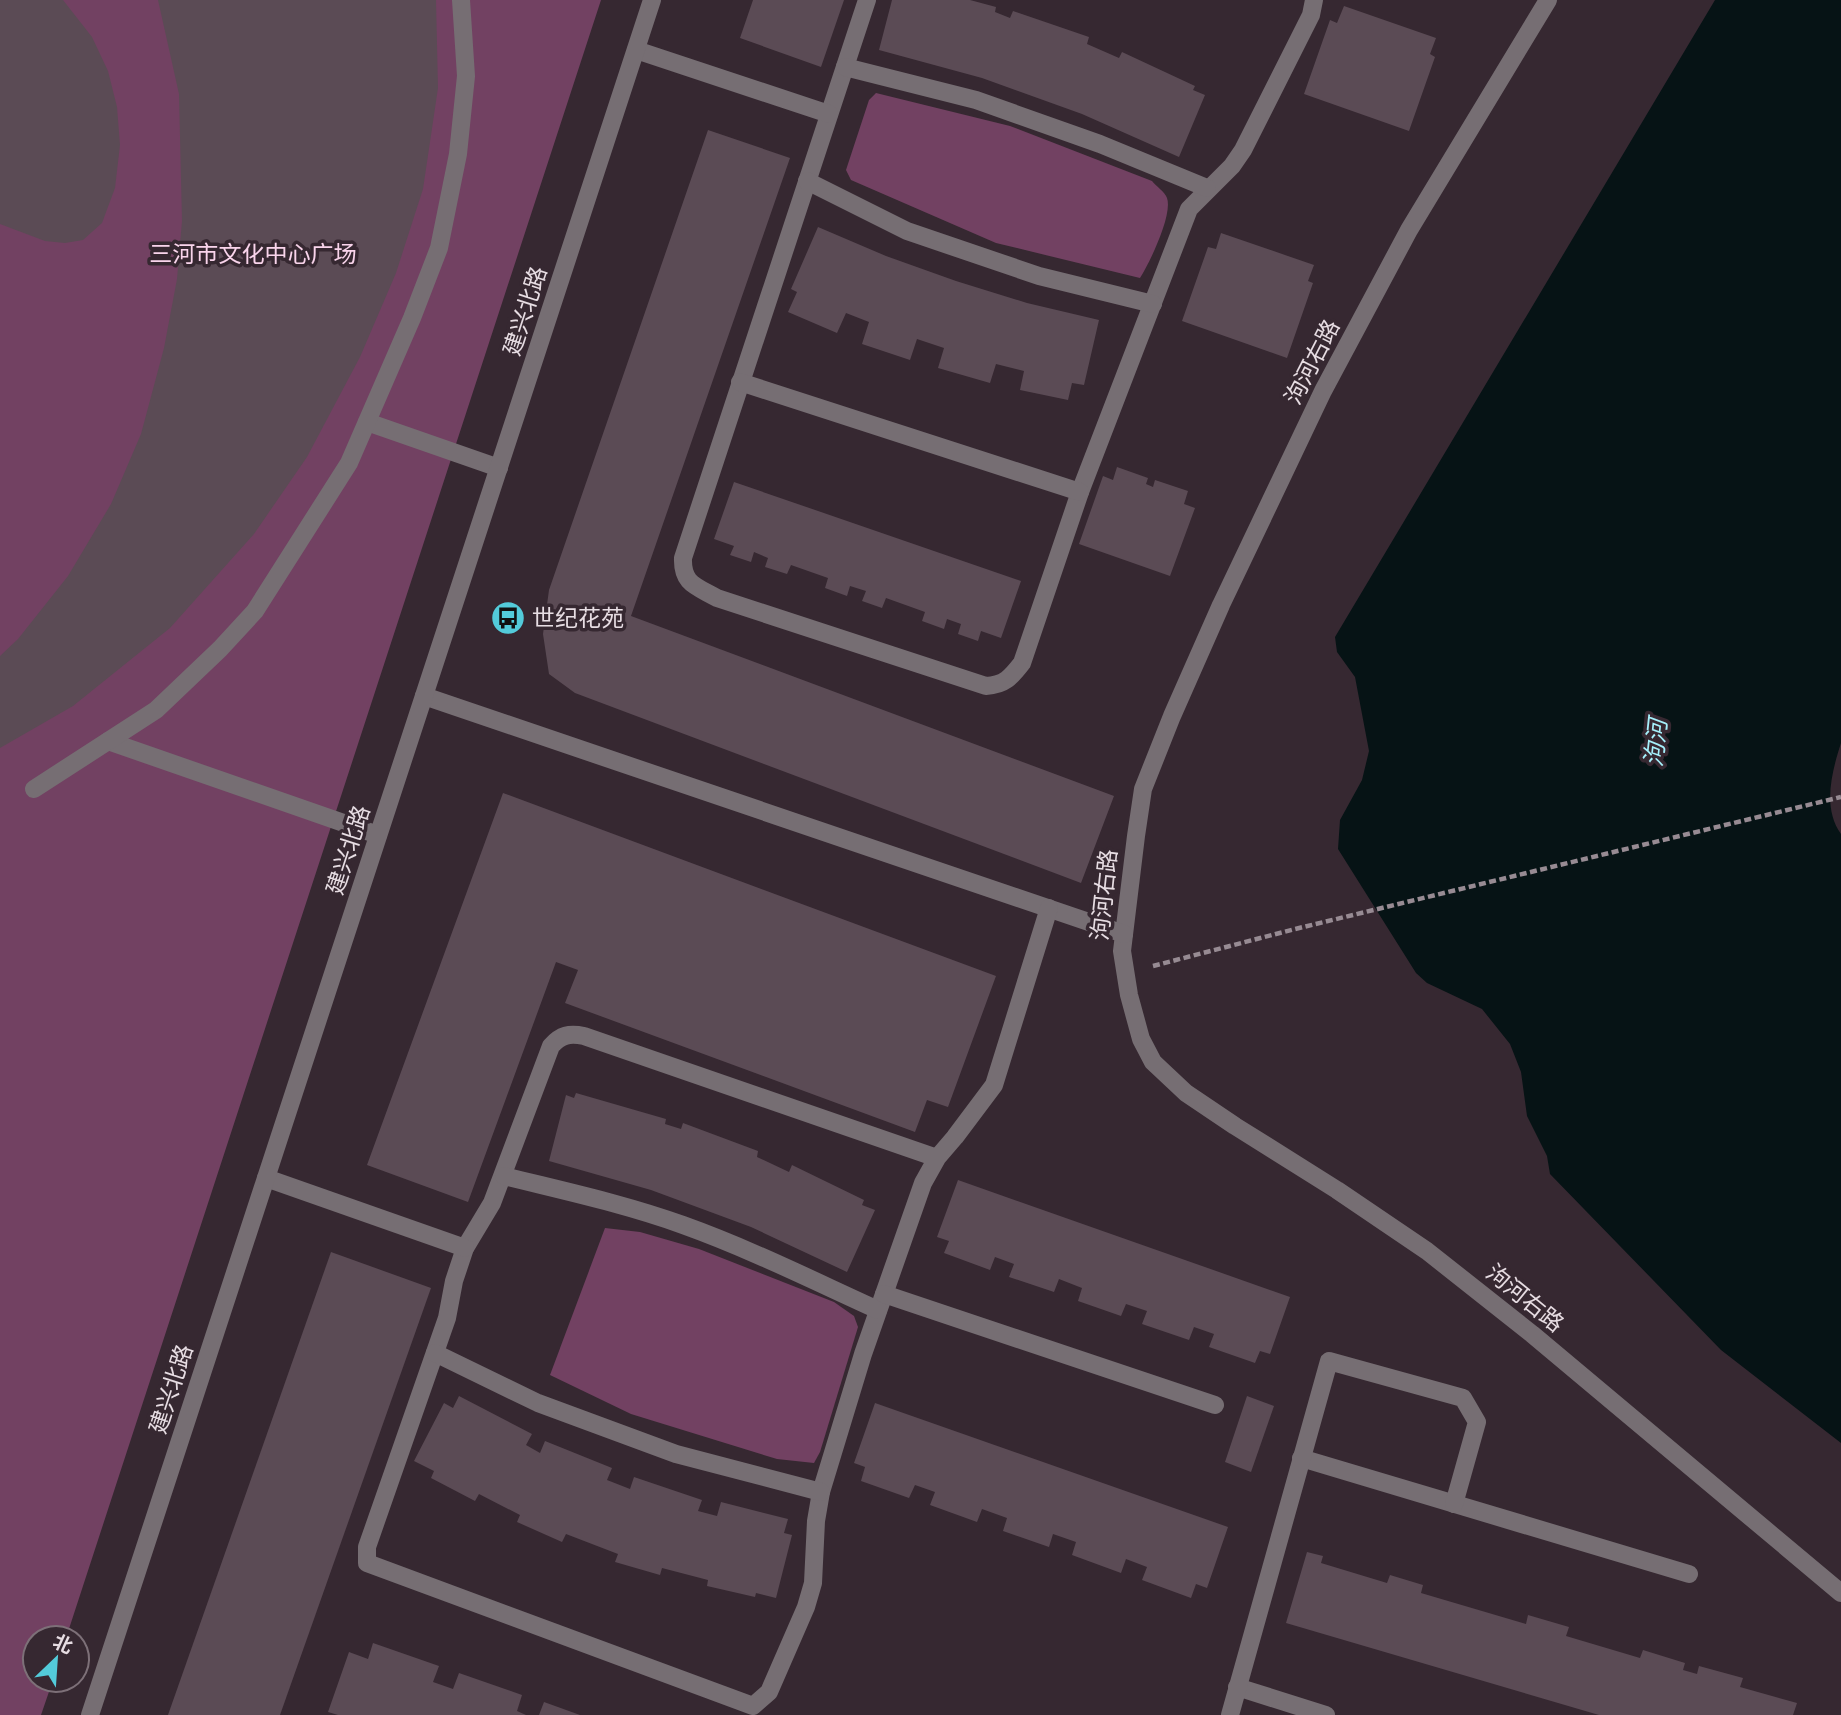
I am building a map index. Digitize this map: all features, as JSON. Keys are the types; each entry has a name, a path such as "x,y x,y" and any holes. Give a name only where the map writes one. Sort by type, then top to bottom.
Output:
{"street":[{"path":"34,789 156,710 220,649 255,611 349,463 412,318 439,248 458,154 466,76 461,0"},
{"name":"建兴北路","path":"90,1715 652,0"},
{"path":"867,0 740,382 683,558 682,571 687,581 717,598 986,686 1008,681 1022,663 1080,492 1189,209 1232,166 1243,150 1311,15 1314,0"},
{"name":"泃河右路","path":"1548,0 1409,230 1323,391 1221,605 1172,716 1143,789 1122,951 1125,973 1141,1039 1153,1062 1186,1093 1427,1251 1532,1334 1841,1593"},
{"path":"636,50 829,114"},
{"path":"845,67 976,100 1100,144 1208,188"},
{"path":"807,181 908,231 1039,276 1153,304"},
{"path":"740,382 1080,492"},
{"path":"367,422 499,468"},
{"path":"424,696 1124,933"},
{"path":"108,741 379,835"},
{"path":"937,1158 572,1034 560,1037 551,1046 492,1203 465,1248 454,1281 447,1318 367,1547 367,1563 753,1706 769,1692 806,1607 813,1583 816,1521 821,1492 881,1302 923,1183 937,1158 994,1085 1049,908"},
{"path":"503,1176 599,1199 682,1224 881,1302 1215,1405"},
{"path":"266,1178 465,1248"},
{"path":"435,1353 538,1403 676,1454 821,1492"},
{"path":"1230,1715 1329,1361 1463,1398 1477,1423 1454,1504"},
{"path":"1301,1458 1689,1574"},
{"path":"1237,1687 1326,1715"}],"path":[{"path":"1125,973 1295,929 1841,797"}],"green space":[{"name":"三河市文化中心广场","path":"0,0 601,0 71,1624 21,1624 21,1694 48,1694 41,1715 0,1715"},
{"path":"876,93 1010,126 1152,181 1167,198 1167,216 1140,278 996,243 851,180 846,170 869,100"},
{"path":"605,1228 640,1232 699,1249 834,1302 854,1316 858,1327 820,1452 814,1463 777,1459 631,1414 550,1375"}],"water":[{"name":"泃河","path":"1715,0 1841,0 1841,743 1832,777 1830,801 1835,824 1841,834 1841,1443 1721,1350 1550,1174 1547,1156 1527,1116 1521,1072 1510,1044 1482,1009 1427,983 1416,973 1338,849 1340,820 1362,780 1369,751 1355,677 1337,652 1335,637"}],"building":[{"path":"0,0 63,0 92,37 108,71 117,107 120,145 115,188 102,223 83,240 65,243 45,241 0,224"},
{"path":"158,0 436,0 438,88 423,189 396,273 360,357 307,457 254,534 170,628 73,706 0,748 0,656 18,639 68,576 111,504 141,434 164,348 177,279 182,221 179,94"},
{"path":"753,0 844,0 821,67 740,38"},
{"path":"892,0 970,0 996,7 995,12 1010,18 1013,11 1089,37 1087,44 1119,58 1122,52 1195,86 1193,90 1205,95 1179,157 1082,114 982,78 879,50"},
{"path":"1344,6 1436,38 1430,54 1435,57 1409,131 1304,94 1330,20 1337,23"},
{"path":"708,130 790,158 631,616 1114,796 1081,883 575,693 549,674 543,634 549,590"},
{"path":"818,227 886,256 956,281 1027,303 1099,320 1084,385 1072,383 1068,400 1020,390 1024,371 996,364 990,383 938,368 944,348 917,339 910,360 862,344 869,322 846,313 837,333 788,312 797,292 791,289"},
{"path":"1221,233 1314,265 1308,281 1313,283 1287,358 1182,321 1208,247 1216,249"},
{"path":"1117,467 1148,478 1146,484 1153,487 1155,480 1188,491 1184,504 1195,508 1170,576 1079,544 1103,476 1113,480"},
{"path":"734,482 1021,581 1001,638 981,631 978,641 958,634 961,624 947,619 944,629 922,621 925,612 886,598 882,608 862,601 866,591 850,586 847,596 825,588 828,578 791,565 787,574 765,567 768,558 754,552 751,562 730,555 734,546 714,539"},
{"path":"503,793 996,976 948,1107 927,1100 915,1132 565,1003 578,970 556,962 468,1202 367,1165"},
{"path":"576,1093 666,1119 665,1124 681,1129 683,1123 758,1151 757,1157 789,1172 792,1165 864,1200 862,1205 875,1210 847,1272 751,1227 651,1190 549,1161 566,1095 574,1098"},
{"path":"958,1180 1290,1297 1270,1354 1260,1351 1255,1363 1209,1347 1214,1334 1194,1327 1189,1340 1142,1324 1147,1311 1126,1304 1121,1316 1078,1301 1082,1288 1059,1279 1054,1292 1009,1277 1014,1264 995,1257 990,1270 944,1253 949,1241 937,1237"},
{"path":"331,1252 431,1288 280,1715 168,1715"},
{"path":"459,1396 532,1434 526,1445 540,1453 545,1441 612,1468 607,1480 630,1489 634,1477 702,1500 698,1511 717,1516 721,1502 788,1519 784,1533 792,1535 776,1598 756,1593 755,1597 707,1586 708,1580 662,1568 660,1575 615,1562 618,1554 566,1534 562,1542 517,1522 520,1515 479,1494 475,1501 431,1478 434,1471 414,1461 444,1403 453,1408"},
{"path":"1247,1396 1274,1406 1251,1472 1225,1462"},
{"path":"875,1403 1228,1527 1207,1588 1196,1584 1191,1598 1142,1580 1147,1567 1126,1559 1121,1573 1072,1555 1076,1542 1053,1534 1049,1547 1003,1531 1007,1518 982,1509 977,1522 930,1505 935,1492 915,1485 909,1498 861,1481 865,1467 854,1463"},
{"path":"1307,1552 1323,1556 1321,1563 1387,1583 1390,1575 1423,1585 1421,1593 1526,1624 1528,1615 1569,1627 1566,1636 1640,1658 1643,1650 1685,1663 1683,1670 1697,1674 1699,1666 1743,1678 1740,1687 1797,1703 1793,1715 1599,1715 1286,1623"},
{"path":"373,1643 439,1666 433,1682 453,1689 459,1673 522,1695 517,1711 526,1715 338,1715 328,1712 349,1652 368,1659"},
{"path":"544,1702 580,1715 539,1715"}],"place":[{"name":"世纪花苑","path":"508,618"}]}
